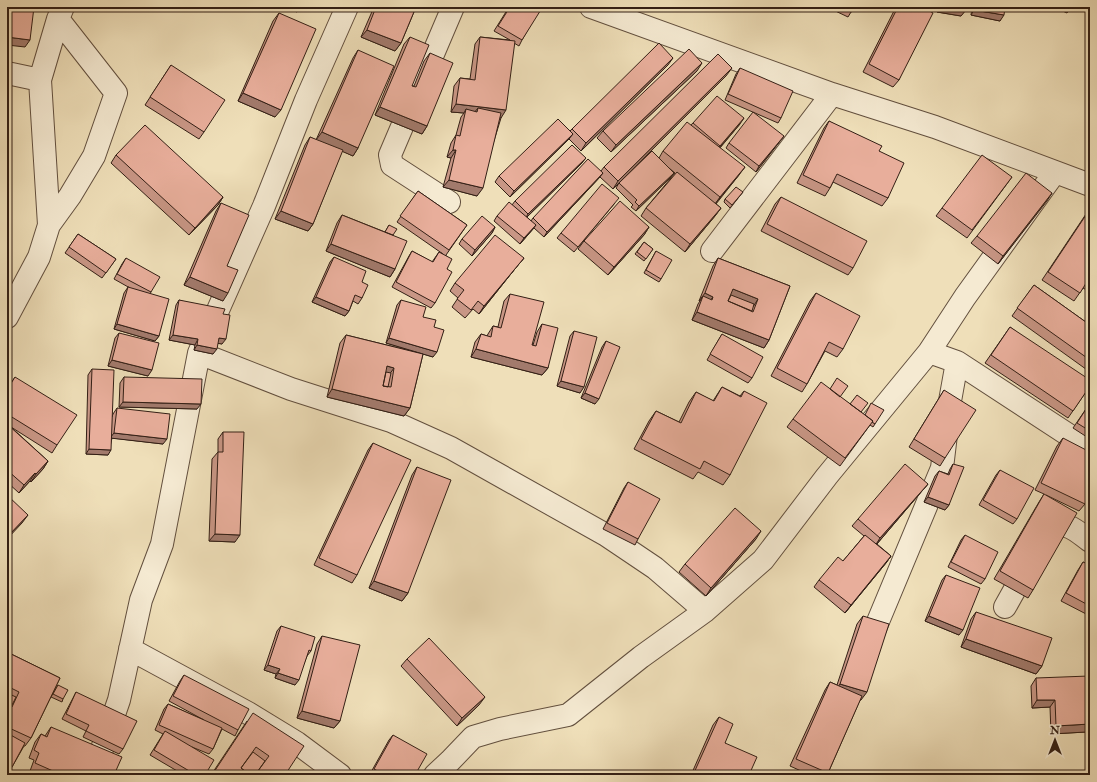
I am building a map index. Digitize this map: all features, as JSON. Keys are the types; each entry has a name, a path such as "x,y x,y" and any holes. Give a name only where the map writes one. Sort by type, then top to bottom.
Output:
{"street":[{"path":"94,775 119,700 141,600 162,544 199,353 264,206 306,100 347,7"},
{"path":"449,202 392,165 390,155 453,7"},
{"path":"591,7 832,94 935,127 1090,185"},
{"path":"49,225 40,80 60,13"},
{"path":"7,317 38,257 49,225 70,196 94,156 116,93 60,13"},
{"path":"7,73 40,80"},
{"path":"712,251 832,94"},
{"path":"434,775 473,737 500,729 568,715 640,657 705,611 763,560 827,476 929,352 966,297 1055,172"},
{"path":"929,352 956,362 1090,449"},
{"path":"199,353 291,389 394,411 451,448 606,535 655,568 705,611"},
{"path":"860,666 942,468 956,362"},
{"path":"1006,607 1051,526 1061,524 1073,528 1090,542"},
{"path":"130,649 248,714 297,743 340,775"}],"building":[{"path":"7,7 34,7 30,40 7,37"},
{"path":"376,7 416,7 401,43 367,30"},
{"path":"510,7 542,8 522,40 498,26"},
{"path":"841,7 854,7 852,12"},
{"path":"898,7 922,7 933,13 899,80 869,64"},
{"path":"975,7 1005,7 1004,15 974,10"},
{"path":"279,13 316,29 281,110 243,93"},
{"path":"410,37 429,45 412,86 416,87 430,53 453,63 427,126 380,107"},
{"path":"480,37 515,41 506,110 456,104 460,78 475,80"},
{"path":"659,43 673,58 586,143 572,129"},
{"path":"689,49 702,63 616,145 603,131"},
{"path":"358,50 394,66 358,148 322,132"},
{"path":"718,54 732,68 618,181 604,167"},
{"path":"171,65 225,100 204,132 150,97"},
{"path":"740,68 793,91 781,118 728,94"},
{"path":"717,96 744,118 720,146 693,123"},
{"path":"478,108 501,113 483,188 449,180 456,150 453,150 456,135 460,136 466,109 477,112"},
{"path":"753,112 784,136 759,166 729,143"},
{"path":"558,119 573,134 514,191 499,176"},
{"path":"829,121 882,146 879,151 904,163 888,198 837,174 830,188 803,175"},
{"path":"687,122 745,167 720,197 663,151"},
{"path":"145,125 223,197 195,228 116,155"},
{"path":"310,137 343,150 313,224 281,211"},
{"path":"572,145 586,158 528,214 515,201"},
{"path":"652,151 674,173 639,206 635,202 637,200 619,183"},
{"path":"982,155 1012,177 972,230 942,208"},
{"path":"588,159 603,173 547,232 533,218"},
{"path":"677,172 721,208 690,244 646,208"},
{"path":"1026,173 1052,193 1003,256 977,236"},
{"path":"602,184 619,198 578,247 561,233"},
{"path":"736,187 743,192 732,205 725,199"},
{"path":"418,191 467,225 449,250 400,216"},
{"path":"781,197 867,241 853,268 767,224"},
{"path":"620,201 649,227 614,267 584,241"},
{"path":"509,202 536,225 524,238 497,216"},
{"path":"221,203 249,215 227,266 238,270 228,293 190,277"},
{"path":"1090,209 1090,281 1088,280 1080,293 1048,272"},
{"path":"342,215 407,241 395,269 331,244"},
{"path":"482,216 495,227 475,250 462,239"},
{"path":"389,225 397,229 393,235 385,232"},
{"path":"78,234 116,259 106,273 69,247"},
{"path":"495,235 524,258 484,306 478,301 471,310 457,299 464,290 455,283"},
{"path":"644,242 653,249 646,259 637,252"},
{"path":"412,251 433,262 439,252 452,259 447,269 452,272 435,303 396,282"},
{"path":"656,251 672,260 661,279 646,270"},
{"path":"334,257 366,271 362,282 368,285 362,298 355,295 349,311 316,297"},
{"path":"126,258 160,277 151,292 117,274"},
{"path":"718,258 790,286 769,340 697,312 703,296 712,300 713,297 705,293","holes":["733,289 758,299 753,312 728,301"]},
{"path":"1034,285 1090,325 1090,360 1017,308"},
{"path":"128,287 169,299 159,336 117,324"},
{"path":"816,293 860,316 843,349 829,342 807,384 777,368"},
{"path":"510,294 544,302 532,345 536,346 542,324 558,328 548,368 476,349 481,334 491,337 493,326 501,328"},
{"path":"731,295 754,304 752,311 728,301"},
{"path":"179,300 225,309 223,314 230,315 226,339 219,338 217,349 197,345 198,339 173,335"},
{"path":"401,300 426,307 423,317 436,320 434,327 444,330 437,352 389,338"},
{"path":"1010,327 1090,380 1090,386 1073,411 991,355"},
{"path":"574,331 597,337 584,387 561,381"},
{"path":"119,333 159,343 152,370 112,360"},
{"path":"722,334 763,357 752,378 710,354"},
{"path":"346,335 423,354 410,408 332,389","holes":["387,366 394,368 391,387 383,386"]},
{"path":"606,341 620,347 599,399 585,393"},
{"path":"92,369 114,370 111,450 89,449"},
{"path":"386,372 391,373 388,387 383,386"},
{"path":"15,377 77,415 57,445 7,414 7,390"},
{"path":"124,377 202,379 201,404 123,402"},
{"path":"837,378 848,386 840,397 830,389"},
{"path":"821,382 873,421 845,458 793,419"},
{"path":"722,387 741,397 744,391 767,403 730,475 704,461 700,469 641,439 656,411 681,423 696,392 714,401"},
{"path":"944,390 976,410 945,458 914,439"},
{"path":"857,395 868,403 861,412 850,404"},
{"path":"871,403 884,410 875,424 865,415"},
{"path":"1090,403 1090,431 1077,423"},
{"path":"117,408 170,414 167,439 114,433"},
{"path":"7,424 48,461 24,485 7,470"},
{"path":"223,432 244,432 240,535 215,534 218,452 223,452"},
{"path":"1063,438 1090,452 1090,492 1085,504 1041,483"},
{"path":"373,443 411,460 357,575 319,558"},
{"path":"905,464 928,484 880,538 858,519"},
{"path":"953,464 964,467 949,505 928,497 939,471 949,475"},
{"path":"417,467 451,480 408,593 374,581"},
{"path":"1000,470 1034,488 1017,519 983,500"},
{"path":"628,482 660,499 638,539 607,523"},
{"path":"1044,494 1077,513 1033,590 1000,571"},
{"path":"7,495 28,515 7,537"},
{"path":"735,508 761,531 711,588 685,564"},
{"path":"865,535 891,556 851,605 819,580 838,557 843,561"},
{"path":"965,535 998,552 985,579 951,562"},
{"path":"1083,562 1090,565 1090,606 1066,593"},
{"path":"946,575 980,588 963,630 929,616"},
{"path":"976,612 1052,638 1042,666 966,639"},
{"path":"863,616 889,624 867,692 840,684"},
{"path":"281,626 315,637 299,680 278,673 280,669 268,665"},
{"path":"322,636 360,645 340,721 302,711"},
{"path":"429,638 485,697 462,718 407,659"},
{"path":"7,652 60,678 31,738 7,727 7,705 12,707 19,692 9,687 7,691"},
{"path":"184,675 249,709 238,730 173,696"},
{"path":"1089,676 1090,724 1056,726 1055,700 1037,700 1036,678"},
{"path":"830,682 862,696 828,773 796,759"},
{"path":"58,685 68,690 63,699 53,694"},
{"path":"76,692 137,721 123,749 86,731 89,725 66,714"},
{"path":"7,693 16,697 11,707 7,705"},
{"path":"168,704 222,728 213,749 159,725"},
{"path":"253,713 304,746 285,775 255,775 269,756 256,747 241,768 250,775 212,775"},
{"path":"719,717 733,724 725,743 757,757 749,775 693,775"},
{"path":"51,727 122,757 114,775 62,775 35,763 39,753 34,750 41,734 47,737"},
{"path":"165,731 214,760 205,775 196,775 154,750"},
{"path":"7,733 25,743 12,767 7,764"},
{"path":"393,735 427,754 415,775 385,775 374,769"},
{"path":"253,752 265,761 255,775 250,775 241,768"}]}
